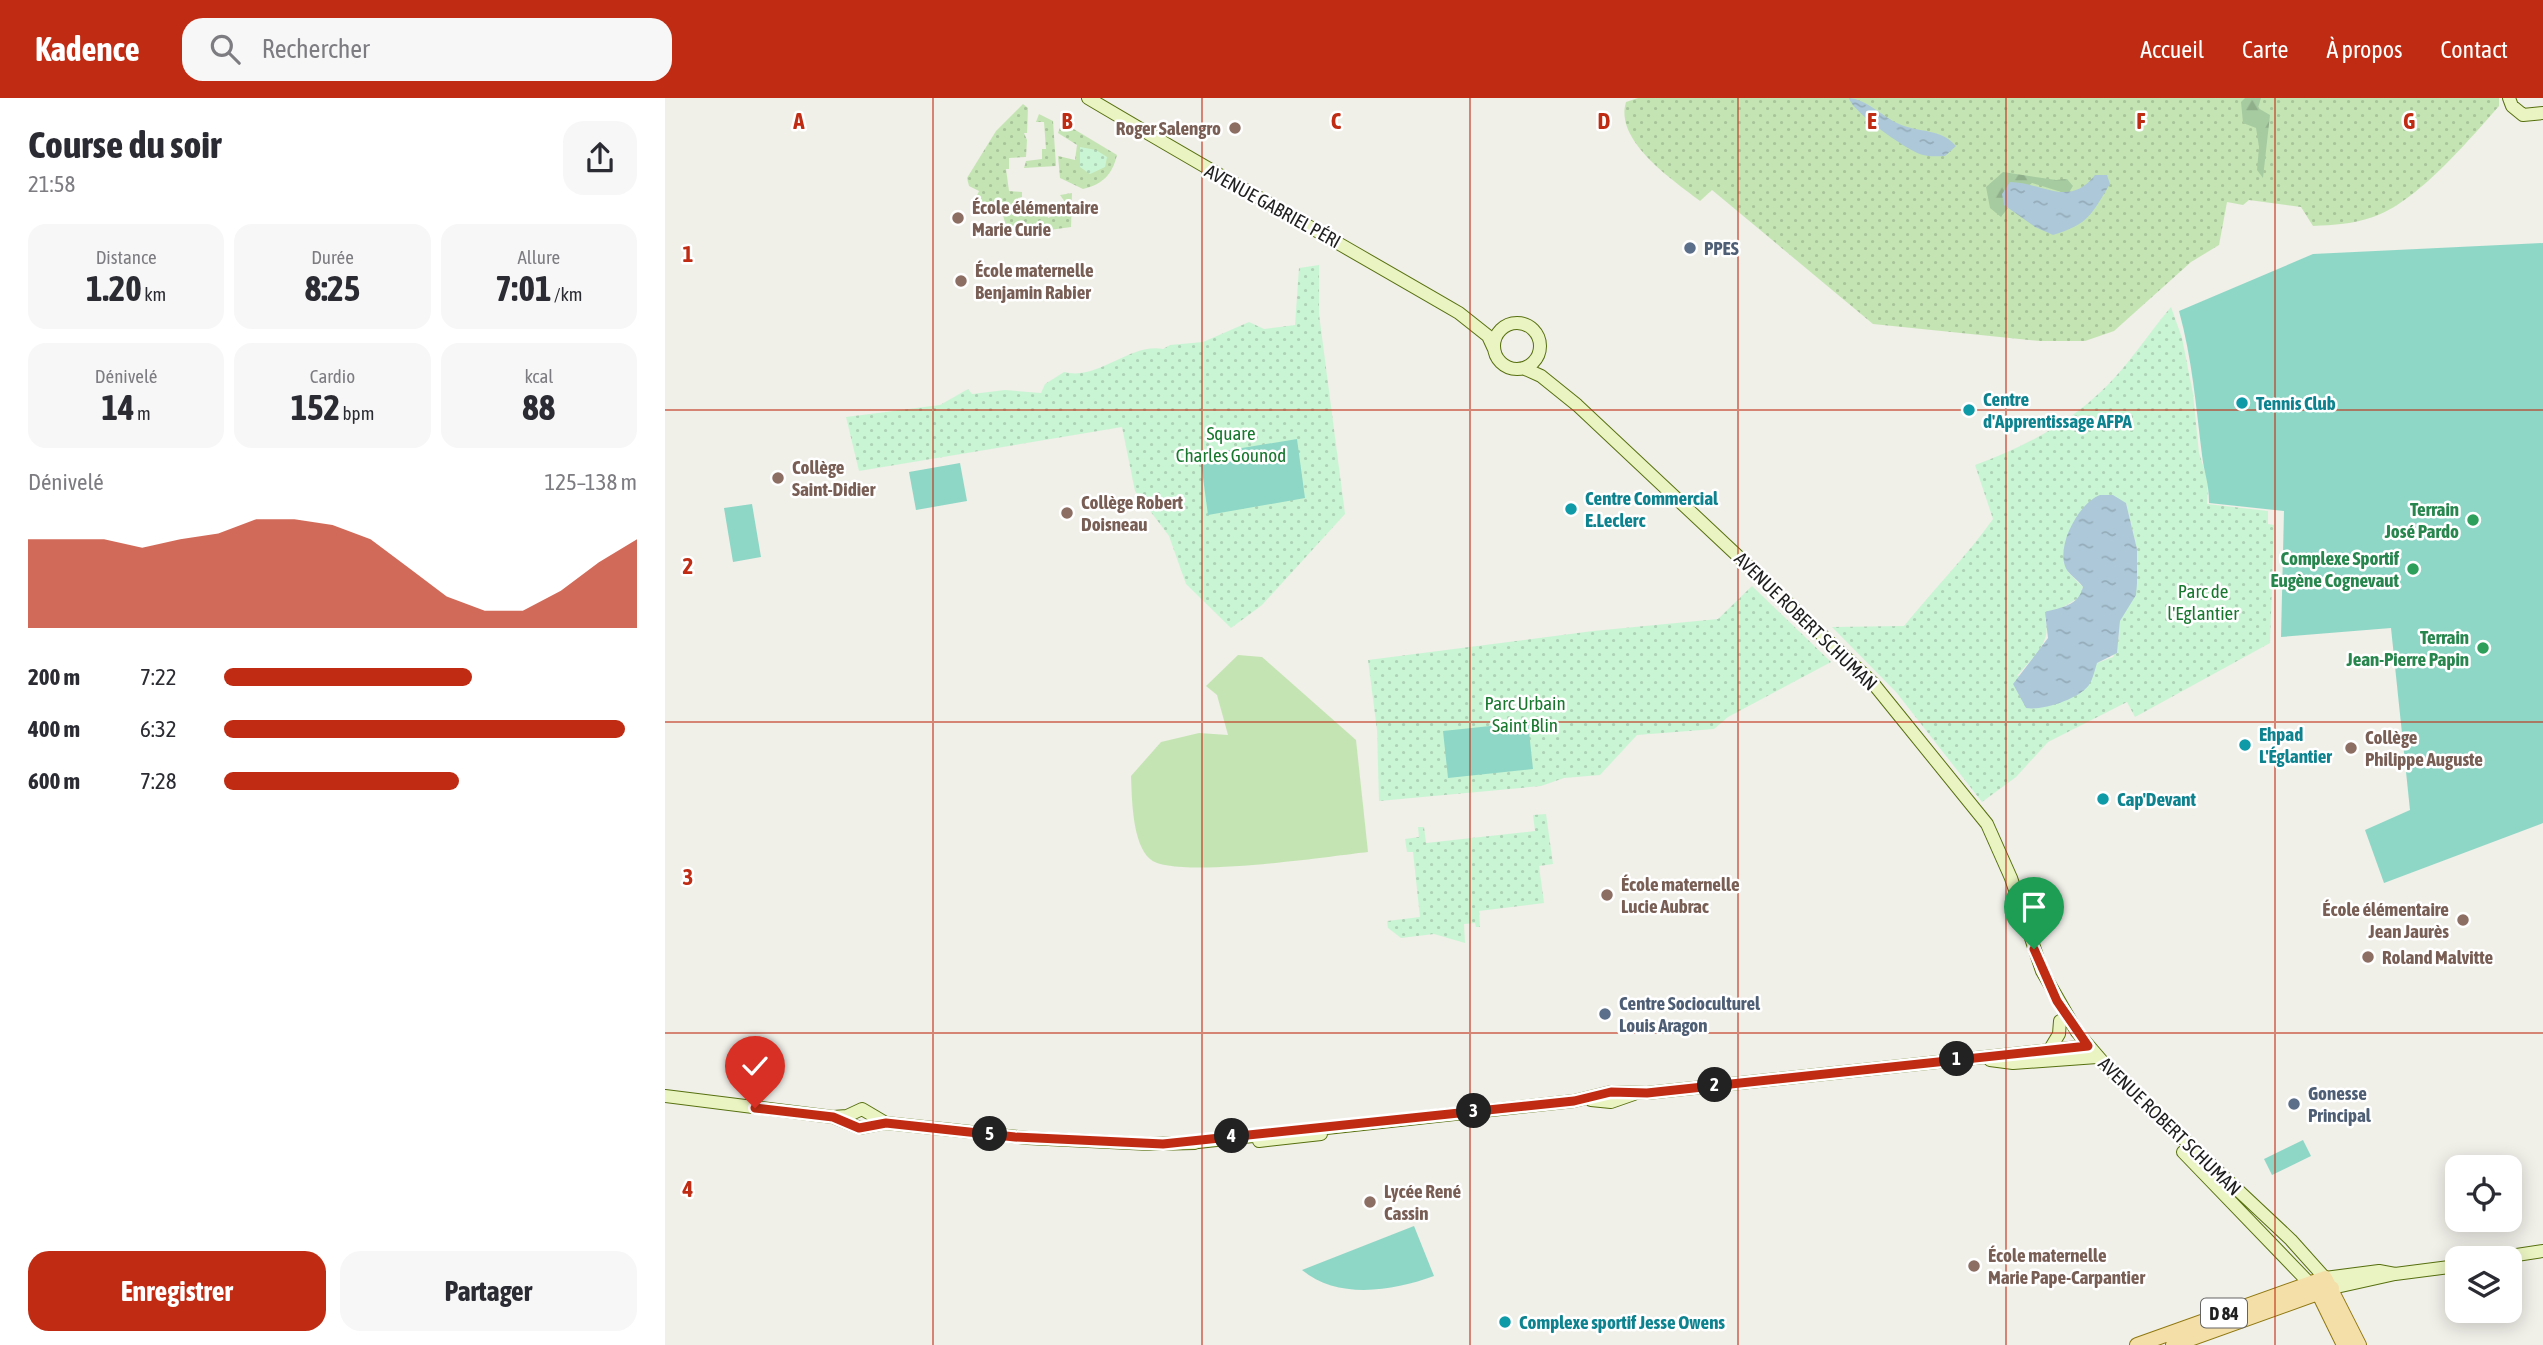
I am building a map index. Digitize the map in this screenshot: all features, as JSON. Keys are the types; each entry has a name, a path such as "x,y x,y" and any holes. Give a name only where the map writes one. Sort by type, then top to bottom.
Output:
{"main road":[{"name":"AVENUE GABRIEL PÉRI","path":"1088,98 1220,177 1265,200 1459,313 1488,336 1494,349"},
{"path":"2509,98 2512,106 2523,115 2543,113"},
{"name":"AVENUE GABRIEL PÉRI","path":"1459,313 1494,326 1505,326"},
{"path":"1519,323 1532,328 1539,340 1536,360 1523,368 1504,366 1494,349 1496,335 1505,326 1519,323"},
{"name":"AVENUE ROBERT SCHUMAN","path":"1539,352 1542,367 1565,394"},
{"name":"AVENUE ROBERT SCHUMAN","path":"1523,368 1541,376 1565,394 1872,682 1987,824 2011,878 2042,971 2088,1052"},
{"name":"AVENUE ROBERT SCHUMAN","path":"2011,878 2032,964 2060,1021 2321,1285"},
{"path":"2050,1049 2057,1039 2060,1021"},
{"path":"665,1096 852,1119 859,1128 869,1119 1015,1137 1150,1144 1189,1143 1586,1099 1611,1102 1641,1094 2050,1049 2088,1052"},
{"path":"1976,1057 2013,1063 2088,1052"},
{"path":"2522,1254 2543,1251"},
{"path":"2321,1285 2445,1268"},
{"path":"2321,1285 2344,1345"},
{"path":"2321,1285 2359,1345"},
{"name":"D 84","path":"2137,1345 2321,1285"},
{"name":"D 84","path":"2173,1345 2321,1285"}],"green space":[{"path":"1638,98 2499,98 2499,106 2441,169 2390,210 2358,221 2313,226 2301,207 2249,200 2243,205 2227,202 2219,245 2191,262 2114,331 2085,341 2040,341 1873,324 1712,190 1700,201 1648,158 1629,131 1625,117 1626,102"},
{"path":"2245,98 2261,98 2258,108 2270,115 2263,178 2257,170 2259,147 2256,128 2243,123 2241,102"},
{"path":"1023,104 1028,108 1027,133 1024,133 1027,140 1026,157 1009,158 1009,169 1006,169 1009,191 1022,192 1022,197 1018,198 1019,209 1035,213 1040,208 1041,213 1047,213 1048,218 1065,210 1065,202 1060,195 1072,193 1071,227 1014,235 1008,233 1000,205 991,201 982,204 975,200 979,191 969,186 967,178 996,131"},
{"path":"1039,114 1053,121 1056,166 1024,168 1026,161 1042,159 1042,149 1046,149 1044,122 1036,122"},
{"path":"1062,122 1117,155 1109,173 1101,181 1083,189 1060,178 1058,156 1075,160 1077,145 1058,133"},
{"path":"1080,147 1096,150 1107,157 1105,167 1090,174 1080,167"},
{"path":"2003,172 2056,180 2067,179 2073,186 2068,194 2032,183 2004,205 2008,208 2001,217 1990,208 1986,187"},
{"name":"Square Charles Gounod","path":"1319,265 1319,314 1345,514 1262,605 1231,628 1186,584 1169,536 1135,491 1122,427 859,471 846,417 940,405 968,389 972,394 1005,390 1041,393 1045,384 1064,372 1089,371 1138,351 1203,342 1249,322 1264,329 1295,325 1299,268"},
{"name":"Parc de l'Eglantier","path":"2171,307 2182,338 2193,394 2199,453 2208,481 2207,504 2268,511 2268,524 2274,525 2270,643 2135,717 2127,702 2048,742 2016,777 1982,802 1896,692 1832,627 1904,626 1993,519 1975,465 2033,440 2086,405 2131,359","holes":["2126,503 2137,549 2137,584 2120,621 2118,644 2113,657 2097,663 2017,676 2044,642 2047,627 2045,618 2080,597 2083,587 2068,572"]},
{"name":"Parc Urbain Saint Blin","path":"1752,586 1831,662 1728,717 1714,729 1637,735 1600,775 1564,778 1541,786 1379,801 1377,730 1368,660 1593,631 1718,619"},
{"path":"1238,655 1262,657 1356,740 1368,852 1254,865 1188,867 1164,865 1150,859 1144,852 1136,832 1131,776 1161,742 1199,733 1228,735 1217,695 1206,686"},
{"path":"1546,814 1553,864 1539,866 1544,903 1479,911 1480,927 1476,927 1475,923 1464,924 1465,943 1434,934 1401,938 1388,928 1387,921 1420,917 1413,852 1407,852 1405,839 1419,837 1418,827 1424,827 1426,843 1535,831 1533,815"}],"shaded area":[{"name":"Complexe Sportif Eugène Cognevaut","path":"2543,243 2543,823 2384,883 2365,830 2410,810 2391,628 2281,637 2284,511 2209,503 2190,364 2179,311 2313,254"},
{"path":"1297,439 1305,498 1208,515 1200,455"},
{"path":"960,463 967,501 916,510 909,472"},
{"path":"752,504 761,557 733,562 724,508"},
{"path":"1528,722 1533,769 1448,778 1443,731"},
{"path":"2303,1140 2311,1156 2272,1175 2264,1159"},
{"path":"1414,1226 1434,1276 1401,1286 1366,1290 1332,1286 1302,1270"}],"water":[{"path":"1849,98 1862,102 1899,124 1944,136 1956,146 1945,156 1928,156 1916,152 1870,121"},
{"path":"2095,175 2107,175 2110,184 2093,211 2074,227 2053,235 2035,227 2004,205 2002,194 2010,182 2066,192 2085,185"},
{"path":"2100,495 2113,495 2126,503 2137,549 2136,595 2120,621 2117,653 2097,663 2089,685 2077,695 2050,706 2026,708 2013,684 2048,638 2045,612 2069,605 2081,593 2083,587 2065,566 2064,547 2078,515 2092,499"}],"place":[{"name":"Roger Salengro","path":"1235,128"},
{"name":"École élémentaire Marie Curie","path":"958,218"},
{"name":"PPES","path":"1690,248"},
{"name":"École maternelle Benjamin Rabier","path":"961,281"},
{"name":"Tennis Club","path":"2242,403"},
{"name":"Centre d'Apprentissage AFPA","path":"1969,410"},
{"name":"Collège Saint-Didier","path":"778,478"},
{"name":"Centre Commercial E.Leclerc","path":"1571,509"},
{"name":"Collège Robert Doisneau","path":"1067,513"},
{"name":"Terrain José Pardo","path":"2473,520"},
{"name":"Complexe Sportif Eugène Cognevaut","path":"2413,569"},
{"name":"Terrain Jean-Pierre Papin","path":"2483,648"},
{"name":"Ehpad L'Églantier","path":"2245,745"},
{"name":"Collège Philippe Auguste","path":"2351,748"},
{"name":"Cap'Devant","path":"2103,799"},
{"name":"École maternelle Lucie Aubrac","path":"1607,895"},
{"name":"École élémentaire Jean Jaurès","path":"2463,920"},
{"name":"Roland Malvitte","path":"2368,957"},
{"name":"Centre Socioculturel Louis Aragon","path":"1605,1014"},
{"name":"Gonesse Principal","path":"2294,1104"},
{"name":"Lycée René Cassin","path":"1370,1202"},
{"name":"École maternelle Marie Pape-Carpantier","path":"1974,1266"},
{"name":"Complexe sportif Jesse Owens","path":"1505,1322"}],"route":[{"path":"755,1108 833,1117 859,1128 871,1123 886,1123 1015,1137 1122,1143 1189,1143 1332,1125 1574,1101 1611,1092 1647,1093 2088,1046 2057,1001 2034,949"}]}
